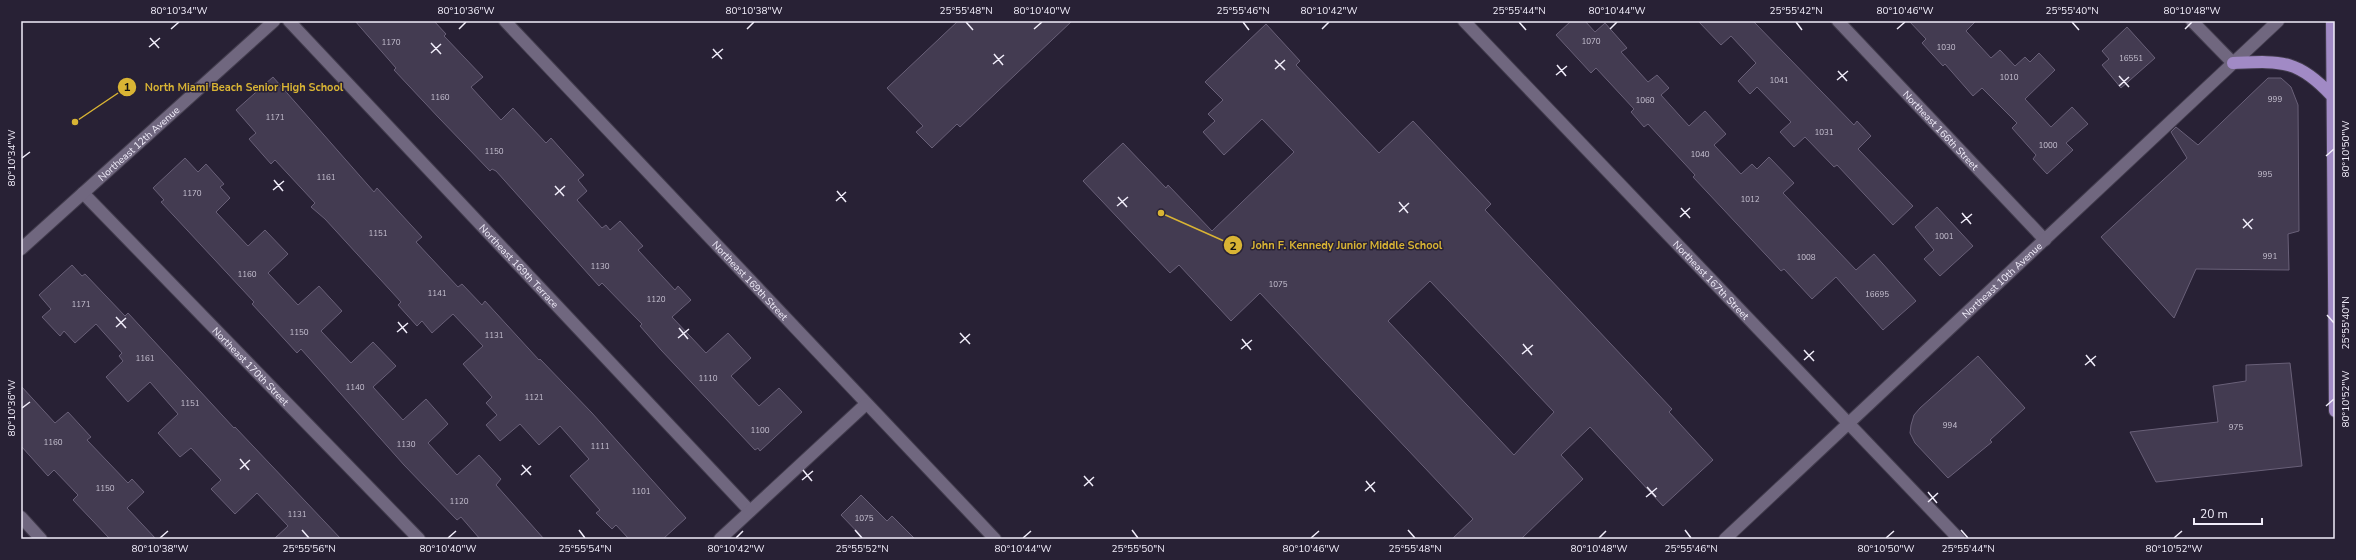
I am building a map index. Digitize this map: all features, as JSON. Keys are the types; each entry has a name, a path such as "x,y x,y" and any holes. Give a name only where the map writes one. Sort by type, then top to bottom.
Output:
{"main road":[{"path":"2332,21 2335,410"},
{"path":"2233,63 2275,61 2301,69 2316,79 2332,96"}],"street":[{"name":"Northeast 12th Avenue","path":"21,249 274,21"},
{"name":"Northeast 169th Terrace","path":"289,21 750,511"},
{"name":"Northeast 169th Street","path":"505,21 995,539"},
{"name":"Northeast 167th Street","path":"1464,21 1959,539"},
{"name":"Northeast 166th Street","path":"1838,21 2045,240"},
{"path":"2192,21 2233,63"},
{"name":"Northeast 10th Avenue","path":"1725,539 2278,21"},
{"name":"Northeast 170th Street","path":"83,193 419,539"},
{"path":"720,539 866,404"},
{"path":"21,517 41,539"}],"building":[{"path":"355,21 434,21 446,34 444,36 483,77 471,87 501,120 513,108 546,143 551,138 584,175 578,180 587,191 577,200 602,228 606,225 610,230 620,221 643,246 638,250 675,290 678,286 691,300 672,317 706,353 728,333 751,358 731,376 759,406 779,388 802,412 760,451 758,448 755,450 661,350 640,326 642,324 602,283 599,286 496,171 492,169 490,171 394,70 396,68"},
{"path":"958,21 1072,21 960,127 957,124 932,148 916,132 923,126 887,88"},
{"path":"1571,21 1585,21 1595,32 1605,23 1627,48 1621,52 1648,82 1657,75 1669,88 1661,95 1689,126 1705,111 1726,134 1714,145 1741,174 1752,164 1757,169 1769,157 1794,183 1783,193 1856,270 1874,254 1916,301 1883,330 1836,277 1812,299 1784,269 1781,271 1693,177 1695,175 1648,124 1644,127 1631,112 1634,109 1596,68 1591,73 1556,35"},
{"path":"1698,21 1753,21 1854,125 1857,121 1871,136 1858,149 1913,206 1893,225 1837,165 1834,167 1805,137 1794,147 1780,132 1791,122 1757,87 1750,94 1738,81 1756,63 1731,36 1721,45"},
{"path":"1909,21 1976,21 1966,31 1991,58 2000,50 2015,66 2025,57 2030,62 2039,53 2055,70 2025,99 2051,127 2072,107 2088,124 2066,143 2073,150 2047,174 2033,159 2036,155 2012,128 2017,123 1982,88 1973,96 1945,64 1943,66 1922,43 1926,39"},
{"path":"1266,24 1300,61 1296,65 1379,153 1413,121 1491,204 1485,210 1672,409 1669,412 1713,460 1663,506 1590,427 1561,455 1583,479 1521,539 1452,539 1473,519 1260,293 1231,321 1179,265 1170,273 1083,181 1123,143 1166,188 1168,185 1212,231 1294,152 1262,119 1224,155 1203,132 1215,121 1208,114 1223,100 1205,82","holes":["1430,281 1554,412 1514,455 1388,321"]},
{"path":"2127,27 2155,58 2121,88 2102,65 2109,59 2102,51"},
{"path":"273,77 374,192 377,188 422,237 416,242 458,287 462,284 482,305 485,301 539,360 540,359 592,413 686,518 663,539 629,539 616,525 612,529 596,513 600,510 570,476 589,459 560,426 539,445 520,424 500,441 486,425 497,415 486,403 492,397 463,364 483,346 453,314 432,333 422,321 417,326 398,305 401,302 325,219 311,207 315,203 275,160 271,164 249,139 256,133 236,110"},
{"path":"2268,78 2281,78 2291,87 2298,105 2299,231 2288,234 2289,270 2196,269 2174,318 2101,237 2187,158 2171,132 2176,127 2198,145"},
{"path":"185,158 198,172 206,164 224,184 220,187 230,198 216,212 248,246 265,230 288,254 268,273 298,305 319,286 342,311 321,331 351,363 373,342 396,366 373,387 403,420 426,399 448,424 428,443 457,475 479,455 501,479 496,485 544,539 480,539 461,517 457,520 404,465 301,349 297,353 252,304 254,302 161,202 164,200 153,188"},
{"path":"1937,207 1973,246 1940,276 1924,259 1934,250 1915,227"},
{"path":"72,265 82,276 85,274 125,316 128,313 234,428 235,427 341,539 274,539 288,526 257,493 235,514 211,489 221,480 191,448 180,457 158,433 178,414 150,382 128,402 106,377 123,361 119,356 122,353 96,324 75,343 64,331 60,336 42,317 51,309 39,295"},
{"path":"1978,356 2025,408 1990,440 1992,442 1948,478 1915,443 1910,433 1911,425 1914,415 1920,408"},
{"path":"2290,363 2302,466 2156,482 2130,432 2218,422 2213,386 2246,381 2246,365"},
{"path":"21,386 55,423 68,412 91,437 87,440 128,483 132,479 144,492 127,508 156,539 110,539 73,500 78,495 54,470 48,476 21,446"},
{"path":"861,495 887,521 892,516 915,539 864,539 841,515"}],"place":[{"name":"North Miami Beach Senior High School","path":"75,122"},
{"name":"John F. Kennedy Junior Middle School","path":"1161,213"}]}
